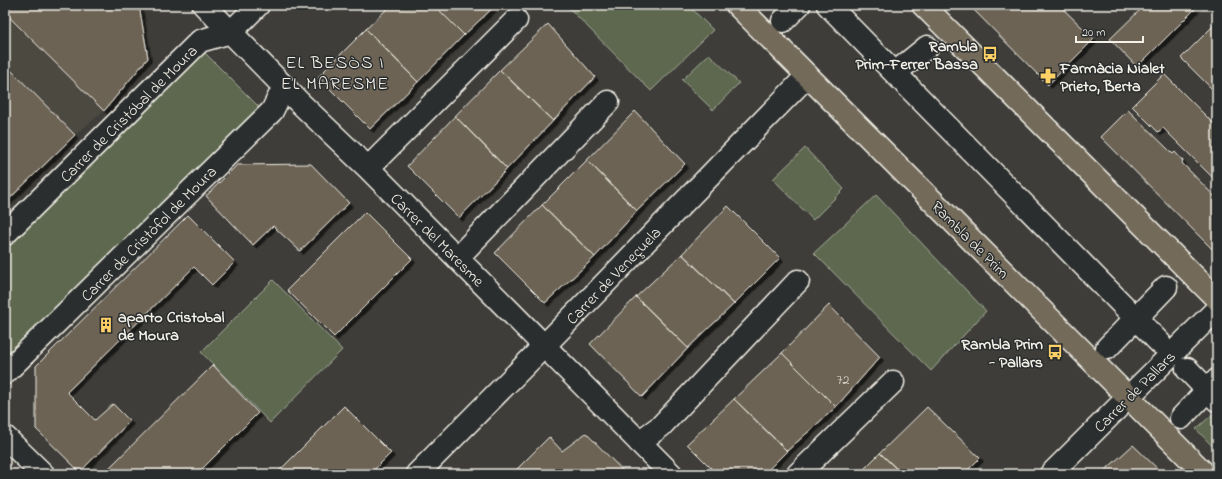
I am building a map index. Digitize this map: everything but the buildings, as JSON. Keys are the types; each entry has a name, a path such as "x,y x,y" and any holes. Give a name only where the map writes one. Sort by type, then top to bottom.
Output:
{"main road":[{"name":"Rambla de Prim","path":"737,5 1205,474"},
{"path":"924,5 1217,299"}],"street":[{"name":"Carrer del Maresme","path":"204,5 284,87 368,168 671,474"},
{"name":"Carrer de Cristóbal de Moura","path":"5,234 200,41 231,32 258,5"},
{"path":"783,21 799,5"},
{"path":"828,5 1160,343"},
{"path":"368,168 516,20"},
{"path":"895,73 927,47"},
{"name":"Carrer de Veneçuela","path":"418,474 807,76"},
{"name":"Carrer de Cristòfol de Moura","path":"5,373 272,111 284,87"},
{"path":"457,258 608,102"},
{"path":"639,442 661,426 798,281"},
{"path":"1107,348 1166,287"},
{"name":"Carrer de Pallars","path":"1051,474 1217,309"},
{"path":"1182,418 1214,390 1186,369"},
{"path":"798,474 893,382"},
{"path":"5,437 43,474"}],"shaded area":[{"path":"5,5 139,5 148,58 104,111 75,135 5,203"}],"green space":[{"path":"566,5 688,5 713,30 651,91"},
{"path":"202,50 261,109 5,366 5,243"},
{"path":"709,54 739,83 713,110 682,80"},
{"path":"805,148 844,189 813,220 773,179"},
{"path":"876,195 986,311 931,371 814,253"},
{"path":"273,280 342,350 270,423 201,352"},
{"path":"1213,414 1217,418 1217,451 1196,429"}],"place":[{"name":"Rambla Prim-Ferrer Bassa","path":"990,54"},
{"name":"Farmàcia Nialet Prieto, Berta","path":"1048,76"},
{"name":"aparto Cristobal de Moura","path":"106,325"},
{"name":"Rambla Prim - Pallars","path":"1055,352"}],"district":[{"name":"EL BESÒS I EL MARESME","path":"335,72"}]}
